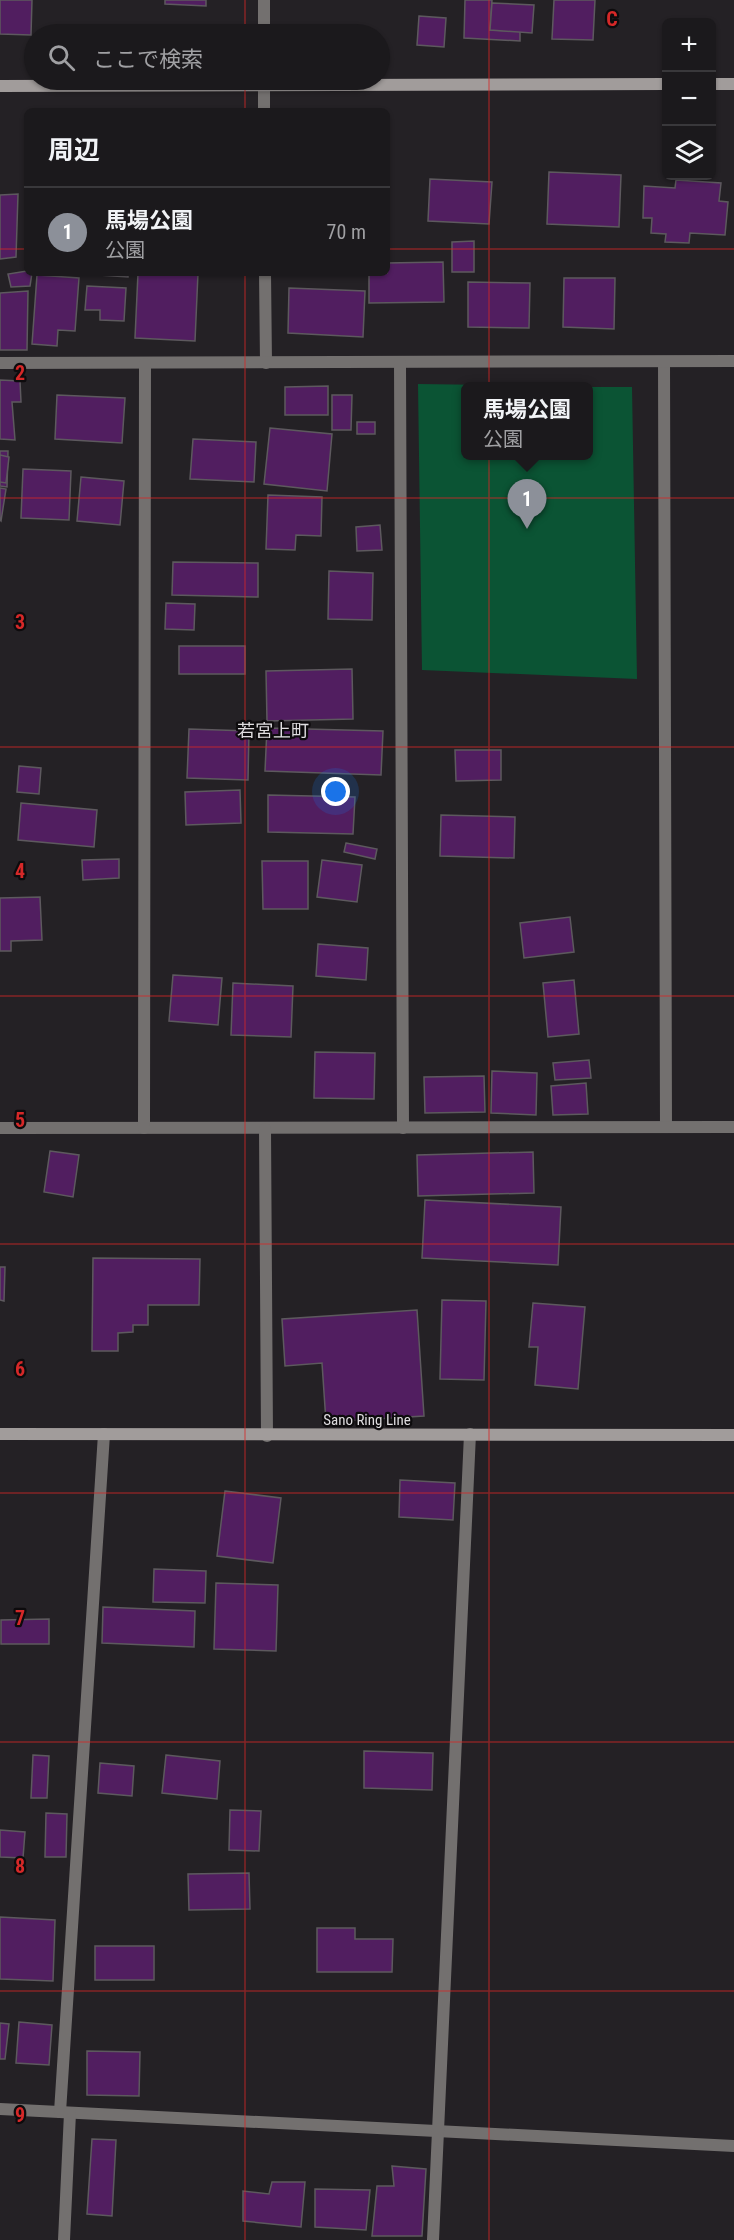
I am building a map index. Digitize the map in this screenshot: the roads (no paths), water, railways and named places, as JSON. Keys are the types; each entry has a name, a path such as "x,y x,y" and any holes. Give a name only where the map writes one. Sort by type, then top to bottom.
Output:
{"main road":[{"path":"390,83 662,84"},
{"path":"716,84 734,84"},
{"path":"0,86 24,86"},
{"name":"Sano Ring Line","path":"0,1434 734,1435"}],"street":[{"path":"264,0 264,24"},
{"path":"264,90 264,108"},
{"path":"266,276 266,363"},
{"path":"0,363 734,361"},
{"path":"664,362 666,1127"},
{"path":"400,363 402,1128"},
{"path":"144,1128 145,364"},
{"path":"0,1128 734,1127"},
{"path":"265,1129 267,1436"},
{"path":"64,2240 65,2112 104,1434"},
{"path":"433,2240 470,1434"},
{"path":"0,2109 734,2146"}],"place":[{"name":"馬場公園","path":"527,529"}],"district":[{"name":"若宮上町","path":"273,731"}]}
